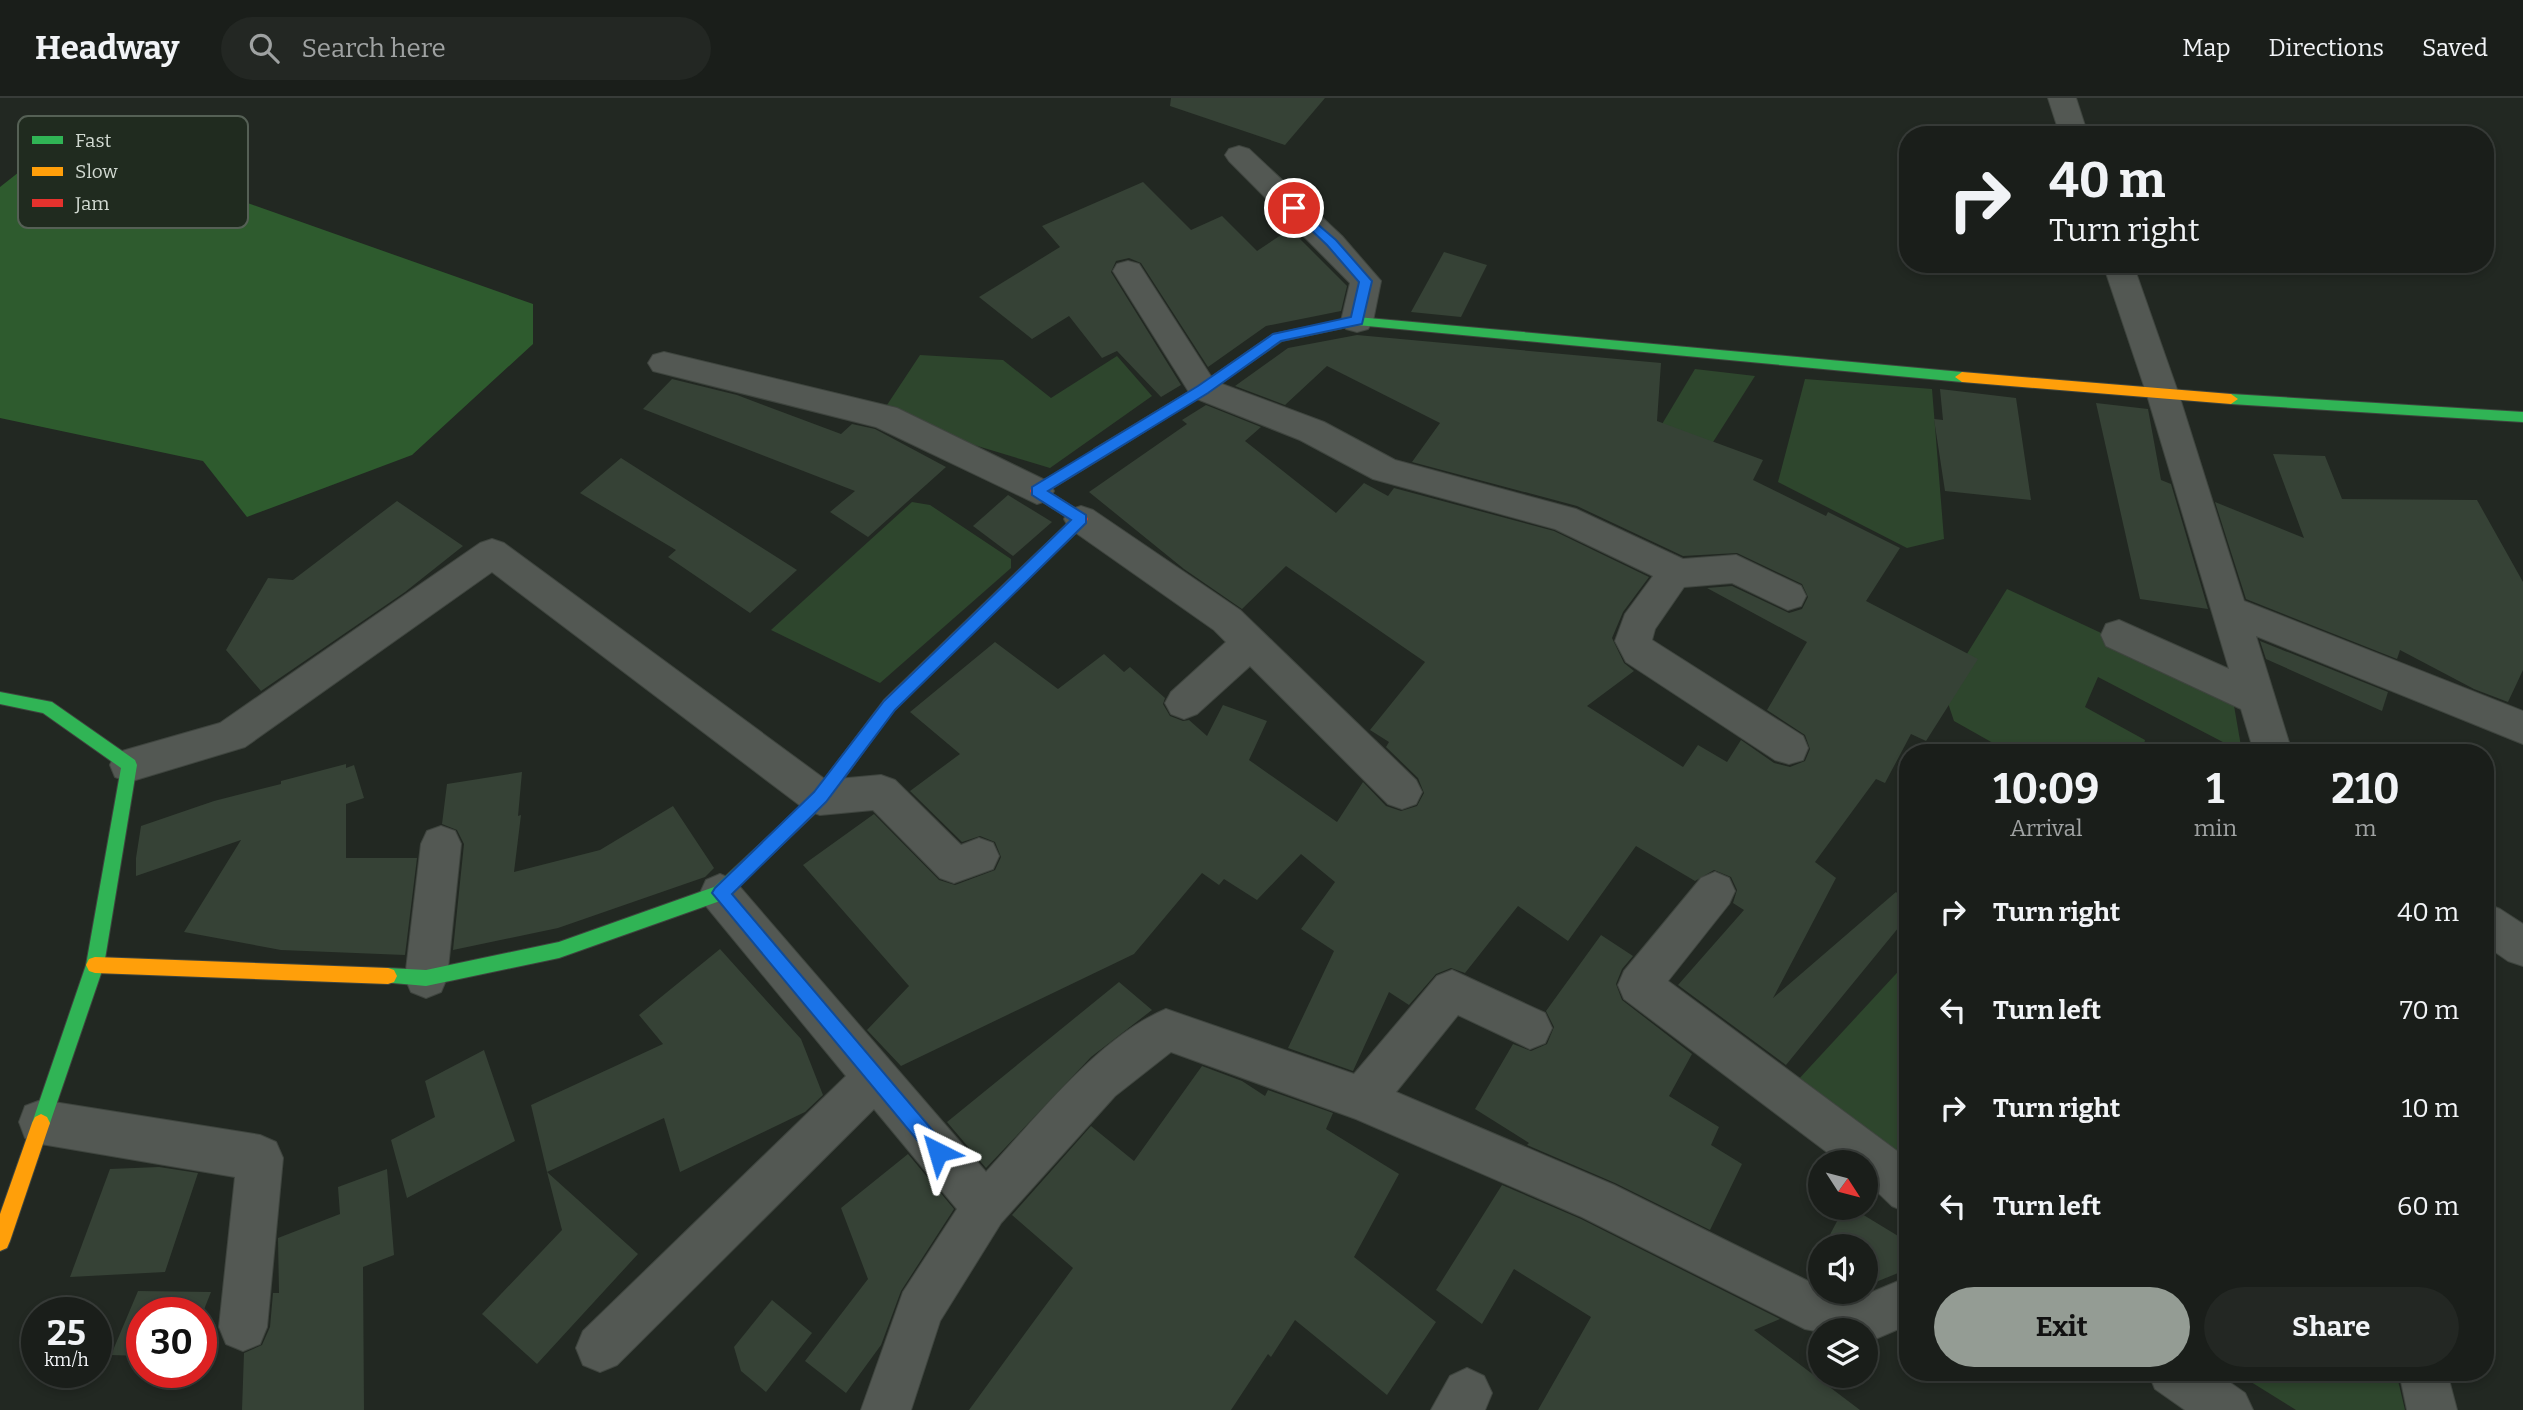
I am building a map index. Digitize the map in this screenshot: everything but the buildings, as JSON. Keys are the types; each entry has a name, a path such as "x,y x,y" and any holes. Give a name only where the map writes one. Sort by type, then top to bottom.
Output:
{"street":[{"path":"2062,98 2071,126"},
{"path":"1239,155 1331,243 1366,281 1357,321"},
{"path":"1128,271 1203,389 1312,431 1385,470 1564,518 1676,571 1689,574 1736,569 1788,596"},
{"path":"2121,273 2163,395 2270,744"},
{"path":"1037,491 1203,389 1278,337 1357,321 2163,395 2523,417"},
{"path":"664,363 885,417 1037,491 1227,620 1402,792"},
{"path":"95,965 426,978 559,950 720,893 820,797 889,705 1081,519"},
{"path":"129,765 231,736 492,553 820,797 881,792 954,865 979,856"},
{"path":"1676,571 1638,624 1633,641 1639,652 1789,748"},
{"path":"2229,610 2523,727"},
{"path":"2119,635 2256,699"},
{"path":"1184,703 1250,643"},
{"path":"0,698 47,707 129,765"},
{"path":"0,1241 95,965 129,765"},
{"path":"426,978 441,844"},
{"path":"1715,891 1639,985 1880,1164 1899,1182"},
{"path":"720,893 985,1207"},
{"path":"2494,928 2523,947"},
{"path":"1362,1099 1452,990 1530,1028"},
{"path":"886,1410 920,1309 985,1207 1099,1081 1166,1030 1362,1099 1598,1201 1805,1305 1865,1319 1899,1305"},
{"path":"600,1348 875,1078"},
{"path":"41,1122 260,1157 243,1327"},
{"path":"2185,1381 2228,1410"},
{"path":"2425,1381 2432,1410"}],"shaded area":[{"path":"18,173 18,228 248,228 248,203 533,304 533,344 412,455 247,517 203,461 0,418 0,187"},
{"path":"920,355 1003,360 1051,398 1117,356 1152,396 1050,468 951,438 887,405"},
{"path":"1695,369 1755,376 1671,508 1622,491"},
{"path":"1805,379 1932,389 1944,539 1907,548 1778,482"},
{"path":"912,502 930,505 1011,559 1011,568 880,683 771,630"},
{"path":"2007,589 2232,694 2241,744 2227,744 2098,677 2085,707 2145,740 2144,744 1995,744 1954,721 1944,691"},
{"path":"1899,971 1899,1156 1896,1162 1797,1081"},
{"path":"2249,1381 2398,1381 2405,1410 2296,1410"}],"traffic: fast":[{"path":"1099,453 1203,389 1278,337 1357,321 1962,377"},
{"path":"2231,399 2523,417"},
{"path":"0,698 47,707 129,765 95,965 41,1123"},
{"path":"388,976 426,978 559,950 720,893 780,836"}],"traffic: slow":[{"path":"1962,377 2231,399"},
{"path":"780,836 820,798 889,705 1030,568"},
{"path":"95,965 388,976"},
{"path":"0,1241 41,1123"}],"traffic: jam":[{"path":"1030,568 1081,519 1037,491 1099,453"}],"route":[{"path":"938,1152 720,893 820,797 889,705 1081,519 1037,491 1203,389 1278,337 1357,321 1366,281 1294,208"}]}
